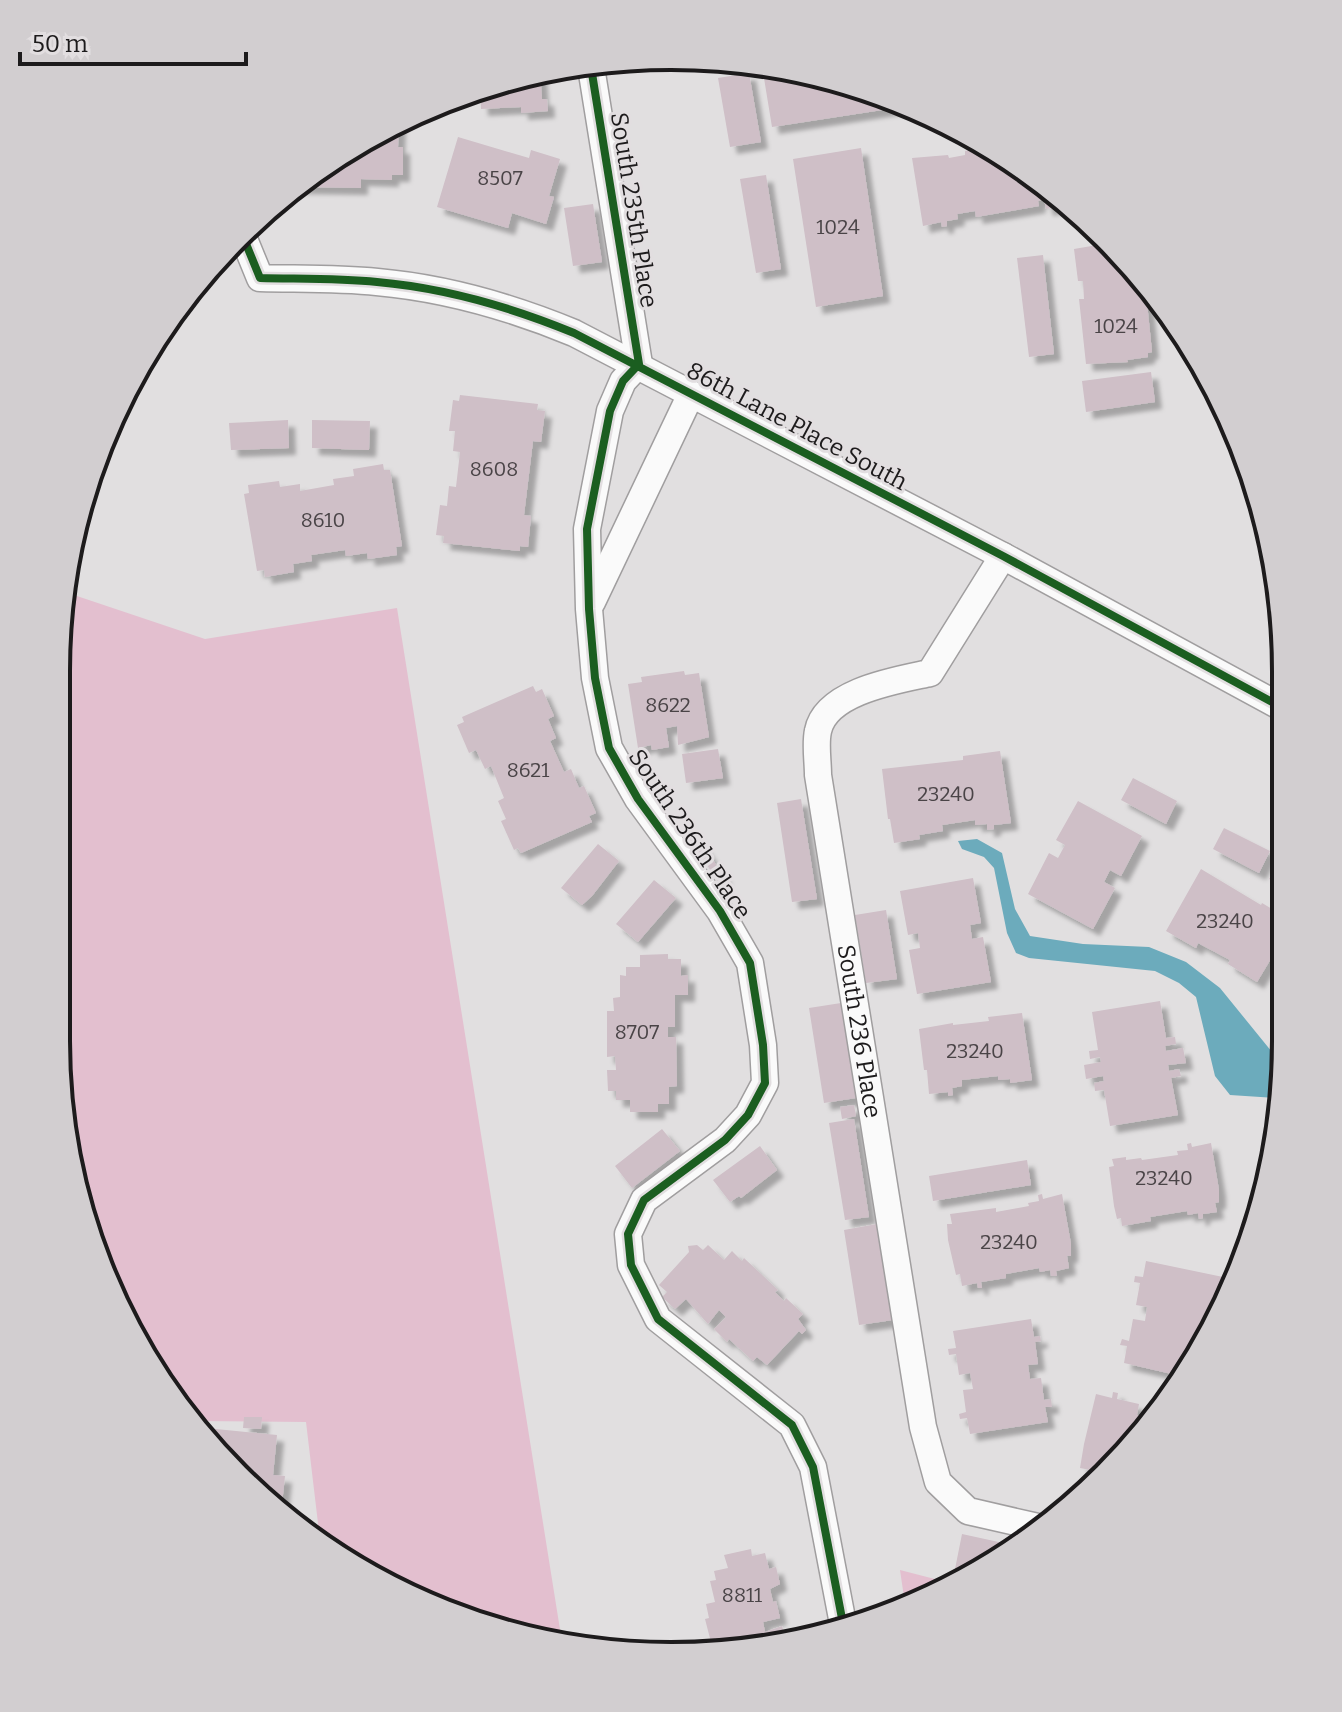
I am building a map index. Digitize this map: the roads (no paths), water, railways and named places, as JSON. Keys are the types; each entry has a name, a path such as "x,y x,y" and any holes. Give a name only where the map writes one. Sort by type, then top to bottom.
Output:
{"street":[{"name":"South 235th Place","path":"592,75 639,364"},
{"name":"86th Lane Place South","path":"247,245 260,278 378,282 458,294 525,312 639,364 1272,702"},
{"name":"South 236th Place","path":"639,364 623,381 610,411 587,529 595,678 609,748 638,799 720,911 750,963 763,1045 765,1083 748,1115 725,1140 644,1200 628,1234 631,1265 658,1319 792,1425 813,1467 842,1617"},
{"path":"589,609 691,394"},
{"name":"South 236 Place","path":"1003,556 930,673 882,684 842,700 826,714 818,730 818,775 923,1427 938,1482 968,1511 1028,1525"}],"water":[{"path":"977,839 1002,853 1015,909 1030,936 1083,944 1149,947 1186,962 1220,988 1272,1052 1269,1098 1230,1095 1215,1076 1196,997 1179,983 1155,971 1029,958 1016,953 1007,933 994,868 984,857 962,849 958,841"}]}
